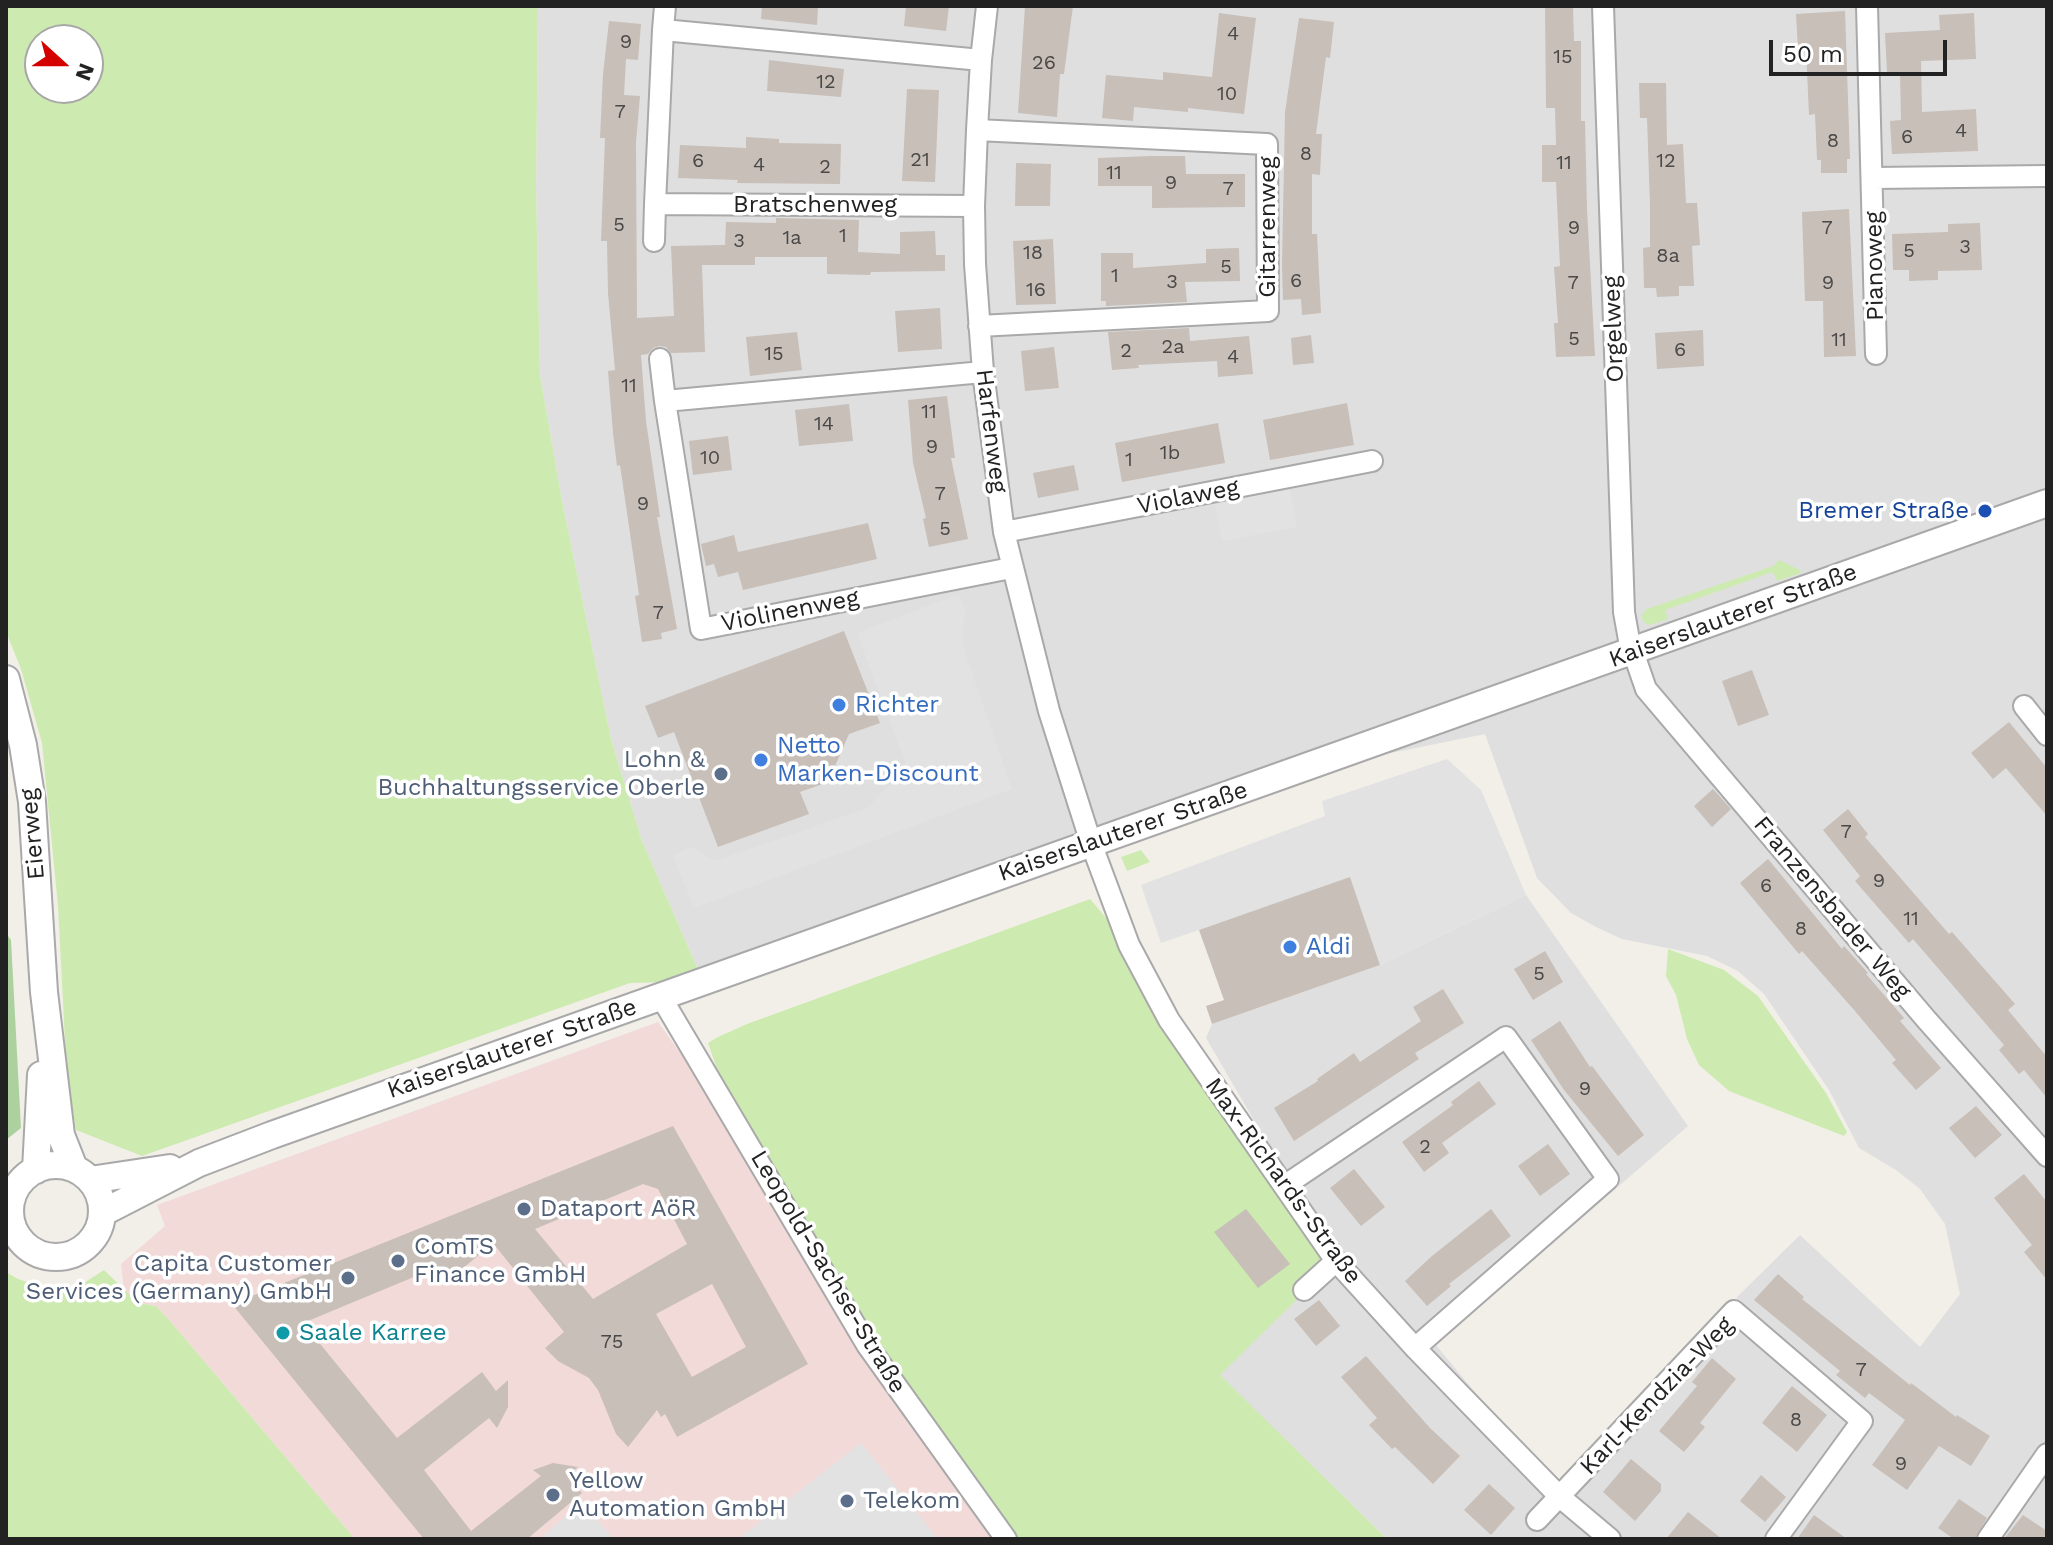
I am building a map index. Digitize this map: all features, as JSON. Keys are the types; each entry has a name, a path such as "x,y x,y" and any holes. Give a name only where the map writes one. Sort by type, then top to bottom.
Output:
{"street":[{"path":"654,241 665,6"},
{"name":"Harfenweg","path":"987,6 981,60 974,206 983,372 1011,568 1049,711 1091,843"},
{"name":"Orgelweg","path":"1603,6 1624,612 1633,651"},
{"name":"Pianoweg","path":"1867,6 1876,354"},
{"path":"663,30 981,60"},
{"name":"Gitarrenweg","path":"977,130 1267,144 1268,311 979,326"},
{"name":"Pianoweg","path":"1873,178 2047,176"},
{"name":"Bratschenweg","path":"655,204 974,206"},
{"name":"Violinenweg","path":"660,359 701,629 1011,568"},
{"path":"665,401 983,372"},
{"name":"Violaweg","path":"1004,532 1372,461"},
{"name":"Kaiserslauterer Straße","path":"102,1213 199,1163 459,1067 2047,503"},
{"name":"Franzensbader Weg","path":"1633,651 1646,689 1925,1018 2047,1156"},
{"name":"Eierweg","path":"6,679 23,745 32,802 44,992 61,1135 82,1174"},
{"path":"2024,706 2047,735"},
{"name":"Max-Richards-Straße","path":"1091,843 1129,945 1169,1020 1336,1261 1415,1348 1560,1497 1610,1539"},
{"name":"Eierweg","path":"36,1170 44,992"},
{"name":"Leopold-Sachse-Straße","path":"661,997 867,1345 1006,1539"},
{"path":"1284,1186 1506,1037 1608,1179 1415,1348"},
{"name":"Kaiserslauterer Straße","path":"82,1174 128,1176 199,1163"},
{"path":"49,1166 82,1174 97,1189 102,1213 95,1235 88,1245 59,1257 43,1255 12,1238 8,1205 24,1178 49,1166"},
{"path":"1304,1290 1336,1261"},
{"name":"Karl-Kendzia-Weg","path":"1560,1497 1734,1311 1862,1421 1776,1539"},
{"path":"1988,1539 2047,1454"},
{"path":"1537,1520 1560,1497"}],"shaded area":[{"path":"538,6 2047,6 2047,1539 1387,1539 1219,1375 1336,1261 1206,1038 1212,1024 1380,965 1526,895 1688,1126 1436,1345 1560,1496 1734,1311 1737,1297 1800,1235 1920,1347 1960,1294 1945,1224 1920,1189 1859,1148 1829,1090 1764,994 1738,971 1707,956 1622,939 1596,927 1571,913 1537,878 1485,734 1366,758 703,981 642,841 611,739 562,501 540,375 536,187"},
{"path":"1288,477 1297,527 1222,541 1212,492"},
{"path":"959,594 966,611 961,641 1012,789 694,908 673,855 691,847 716,861 867,808 907,767 857,633"},
{"path":"1447,759 1481,790 1526,895 1380,965 1350,878 1161,943 1141,885 1325,816 1322,801"},
{"path":"658,1022 771,1179 1015,1539 355,1539 170,1321 156,1306 138,1303 124,1291 121,1264 165,1226 157,1205"},
{"name":"Telekom","path":"861,1443 938,1539 738,1539"},
{"path":"583,1502 613,1539 539,1539"}],"green space":[{"path":"6,6 538,6 536,187 540,375 562,501 611,739 642,841 703,981 630,983 142,1156 76,1130 67,1080 58,906 42,743 21,669 6,632"},
{"path":"1779,560 1801,573 1777,581 1773,572 1665,610 1668,619 1649,625 1641,616 1647,609 1773,566"},
{"path":"1141,850 1150,862 1127,871 1121,857"},
{"path":"1090,899 1129,945 1336,1261 1220,1375 1387,1539 1006,1539 867,1345 721,1080 708,1043 718,1037"},
{"path":"6,933 11,940 21,1128 6,1140"},
{"path":"1668,949 1724,970 1758,996 1826,1093 1847,1132 1844,1136 1729,1091 1699,1065 1687,1039 1676,995 1666,976"},
{"path":"104,1270 138,1303 156,1306 170,1321 355,1539 6,1539 6,1272 50,1289 79,1286"}],"building":[{"path":"762,6 818,6 817,25 761,19"},
{"path":"906,6 949,6 946,31 904,26"},
{"path":"1025,6 1073,6 1064,74 1060,74 1057,117 1018,113"},
{"path":"1545,6 1573,6 1574,41 1581,41 1581,121 1585,121 1595,356 1556,357 1554,323 1558,323 1554,267 1560,266 1556,182 1542,182 1542,145 1556,145 1555,108 1546,108"},
{"path":"1845,11 1850,159 1847,159 1847,173 1821,173 1821,160 1817,160 1815,114 1809,115 1806,49 1798,50 1796,14"},
{"path":"1219,13 1256,18 1244,114 1188,108 1188,112 1134,107 1133,121 1102,118 1106,75 1163,80 1163,72 1212,77"},
{"path":"1974,13 1976,59 1921,61 1922,112 1976,109 1978,151 1892,154 1890,121 1901,120 1900,72 1887,73 1885,33 1940,30 1939,15"},
{"path":"1299,18 1334,22 1316,134 1322,134 1320,175 1312,174 1312,234 1317,234 1321,313 1302,315 1301,299 1283,300 1282,264 1285,112"},
{"path":"609,21 641,24 638,60 626,59 624,95 640,96 636,142 637,318 674,316 671,246 725,245 726,222 776,223 776,218 859,220 858,252 900,254 900,232 935,231 936,255 945,255 945,271 871,272 870,275 827,274 827,257 755,257 755,265 702,265 705,352 671,353 666,347 659,346 641,355 646,421 660,517 657,517 677,629 661,633 662,639 642,642 635,596 639,595 613,433 608,371 615,370 607,241 601,241 605,138 600,138"},
{"path":"769,60 844,69 841,97 767,91"},
{"path":"1639,83 1666,83 1667,145 1683,144 1686,203 1697,203 1700,245 1692,246 1694,286 1679,286 1679,296 1657,297 1656,288 1644,288 1643,248 1650,247 1650,205 1647,118 1640,118"},
{"path":"907,89 939,90 935,182 902,181"},
{"path":"746,137 779,139 779,143 841,144 840,184 737,183 738,180 678,178 680,145 746,148"},
{"path":"1185,156 1186,174 1245,174 1245,207 1152,208 1152,186 1098,186 1098,158"},
{"path":"1016,163 1051,164 1050,206 1015,206"},
{"path":"1849,209 1856,356 1824,357 1823,301 1805,301 1802,212"},
{"path":"1980,223 1982,270 1938,271 1938,280 1909,281 1909,270 1893,270 1892,234 1948,232 1948,224"},
{"path":"1053,239 1056,304 1016,305 1013,241"},
{"path":"1239,248 1240,281 1185,282 1187,302 1106,306 1106,301 1101,301 1101,253 1133,253 1133,268 1206,263 1206,249"},
{"path":"940,308 942,349 898,352 895,311"},
{"path":"1189,328 1190,341 1249,336 1253,374 1218,377 1217,361 1138,365 1139,368 1112,370 1108,332"},
{"path":"1703,330 1704,366 1657,369 1655,333"},
{"path":"797,332 802,370 750,376 746,337"},
{"path":"1311,335 1314,363 1293,365 1291,338"},
{"path":"1054,347 1059,388 1025,391 1021,351"},
{"path":"947,396 955,458 951,458 968,539 929,547 923,519 926,518 913,463 908,400"},
{"path":"1347,403 1354,445 1270,460 1263,420"},
{"path":"849,404 853,441 799,446 795,410"},
{"path":"1218,423 1225,463 1122,482 1115,443"},
{"path":"728,436 732,470 693,475 689,441"},
{"path":"1074,465 1079,490 1038,498 1033,473"},
{"path":"868,523 877,559 743,590 738,572 718,577 714,564 706,566 701,544 734,535 738,552"},
{"name":"Netto Marken-Discount","path":"844,631 880,723 849,734 828,782 800,792 809,814 718,847 674,732 658,738 645,706"},
{"path":"1752,670 1769,715 1738,726 1722,681"},
{"path":"2009,722 2047,768 2047,816 2006,768 1993,779 1971,753"},
{"path":"1713,789 1731,809 1712,827 1694,806"},
{"path":"1848,809 1868,834 1865,837 2015,1004 2008,1010 2047,1057 2047,1098 2024,1070 2019,1074 1999,1050 2004,1045 1913,939 1909,943 1855,881 1860,876 1823,830"},
{"path":"1768,859 1842,949 1844,946 1868,973 1904,1018 1900,1021 1941,1068 1916,1090 1892,1063 1896,1060 1855,1011 1802,951 1799,954 1740,883"},
{"name":"Aldi","path":"1350,877 1380,965 1212,1024 1206,1006 1224,1000 1199,930"},
{"path":"1545,951 1563,982 1533,1000 1514,969"},
{"path":"1443,989 1464,1023 1415,1053 1419,1059 1294,1141 1274,1108 1318,1081 1354,1053 1360,1062 1421,1021 1413,1007"},
{"path":"1560,1021 1590,1067 1644,1135 1618,1156 1564,1090 1531,1040"},
{"path":"1479,1081 1496,1104 1442,1143 1449,1153 1424,1172 1402,1142 1453,1105 1451,1102"},
{"path":"1976,1106 2002,1135 1975,1158 1949,1128"},
{"name":"Saale Karree","path":"673,1126 808,1364 677,1437 665,1414 661,1417 657,1410 628,1447 616,1434 598,1390 589,1378 558,1361 545,1348 564,1332 493,1243 449,1280 438,1267 303,1323 397,1438 482,1372 496,1391 508,1380 508,1407 497,1428 489,1418 424,1470 471,1531 541,1476 533,1470 553,1463 578,1467 567,1476 582,1493 527,1539 424,1539 232,1304","holes":["643,1184 658,1189 687,1244 593,1299 535,1229","712,1284 746,1347 692,1377 656,1314"]},
{"path":"1548,1144 1570,1174 1540,1196 1518,1166"},
{"path":"1354,1169 1385,1207 1361,1226 1330,1188"},
{"path":"2024,1174 2047,1202 2047,1280 2024,1252 2032,1245 1994,1198"},
{"path":"1246,1209 1290,1264 1258,1288 1214,1232"},
{"path":"1491,1209 1511,1236 1449,1284 1451,1286 1427,1306 1405,1281"},
{"path":"1778,1274 1804,1297 1802,1299 1910,1385 1990,1436 1971,1466 1939,1446 1907,1490 1872,1465 1905,1420 1869,1393 1865,1398 1836,1375 1840,1371 1754,1300"},
{"path":"1319,1300 1340,1326 1316,1346 1294,1319"},
{"path":"1366,1356 1430,1428 1460,1456 1433,1484 1369,1425 1377,1418 1341,1377"},
{"path":"1712,1358 1736,1379 1700,1423 1705,1427 1684,1452 1659,1431 1697,1386 1692,1382"},
{"path":"1792,1386 1827,1415 1797,1452 1762,1423"},
{"path":"1631,1459 1661,1484 1661,1491 1635,1521 1603,1492"},
{"path":"1761,1475 1786,1497 1765,1522 1740,1501"},
{"path":"1489,1484 1515,1508 1491,1535 1464,1510"},
{"path":"1959,1499 1987,1518 1975,1539 1954,1539 1938,1528"},
{"path":"1688,1512 1722,1539 1666,1539"},
{"path":"1814,1515 1847,1539 1797,1539"},
{"path":"2023,1515 2047,1531 2047,1539 2004,1539"}],"place":[{"name":"Bremer Straße","path":"1985,511"},
{"name":"Richter","path":"839,705"},
{"name":"Netto Marken-Discount","path":"761,760"},
{"name":"Lohn & Buchhaltungsservice Oberle","path":"721,774"},
{"name":"Aldi","path":"1290,947"},
{"name":"Dataport AöR","path":"524,1209"},
{"name":"ComTS Finance GmbH","path":"398,1261"},
{"name":"Capita Customer Services (Germany) GmbH","path":"348,1278"},
{"name":"Saale Karree","path":"283,1333"},
{"name":"Yellow Automation GmbH","path":"553,1495"},
{"name":"Telekom","path":"847,1501"}]}
